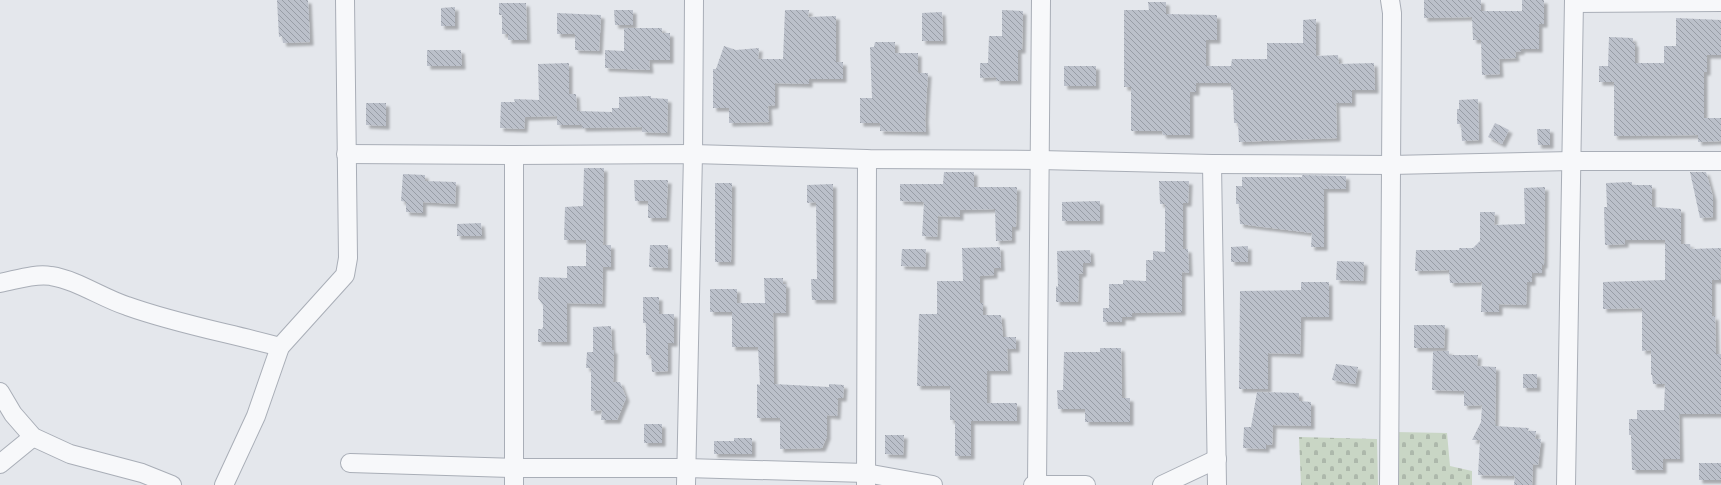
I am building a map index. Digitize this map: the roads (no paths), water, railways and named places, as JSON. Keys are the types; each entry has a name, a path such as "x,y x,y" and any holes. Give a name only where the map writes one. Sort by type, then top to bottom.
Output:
{"street":[{"path":"224,485 256,416 280,346 346,275 348,258 344,0"},
{"path":"686,477 693,154 694,0"},
{"path":"1041,0 1036,485 1086,485"},
{"path":"1389,485 1392,13 1390,0"},
{"path":"1566,485 1574,2 1721,2"},
{"path":"346,154 693,154 867,159 1391,165 1572,161 1721,161"},
{"path":"514,155 514,476"},
{"path":"866,479 867,159"},
{"path":"1212,164 1217,485"},
{"path":"0,283 27,277 50,276 84,288 126,306 163,318 280,346"},
{"path":"0,392 13,414 33,437 70,454 142,473 172,485"},
{"path":"0,464 33,437"},
{"path":"1162,485 1217,459"},
{"path":"350,463 514,476 866,479 933,485"}]}
